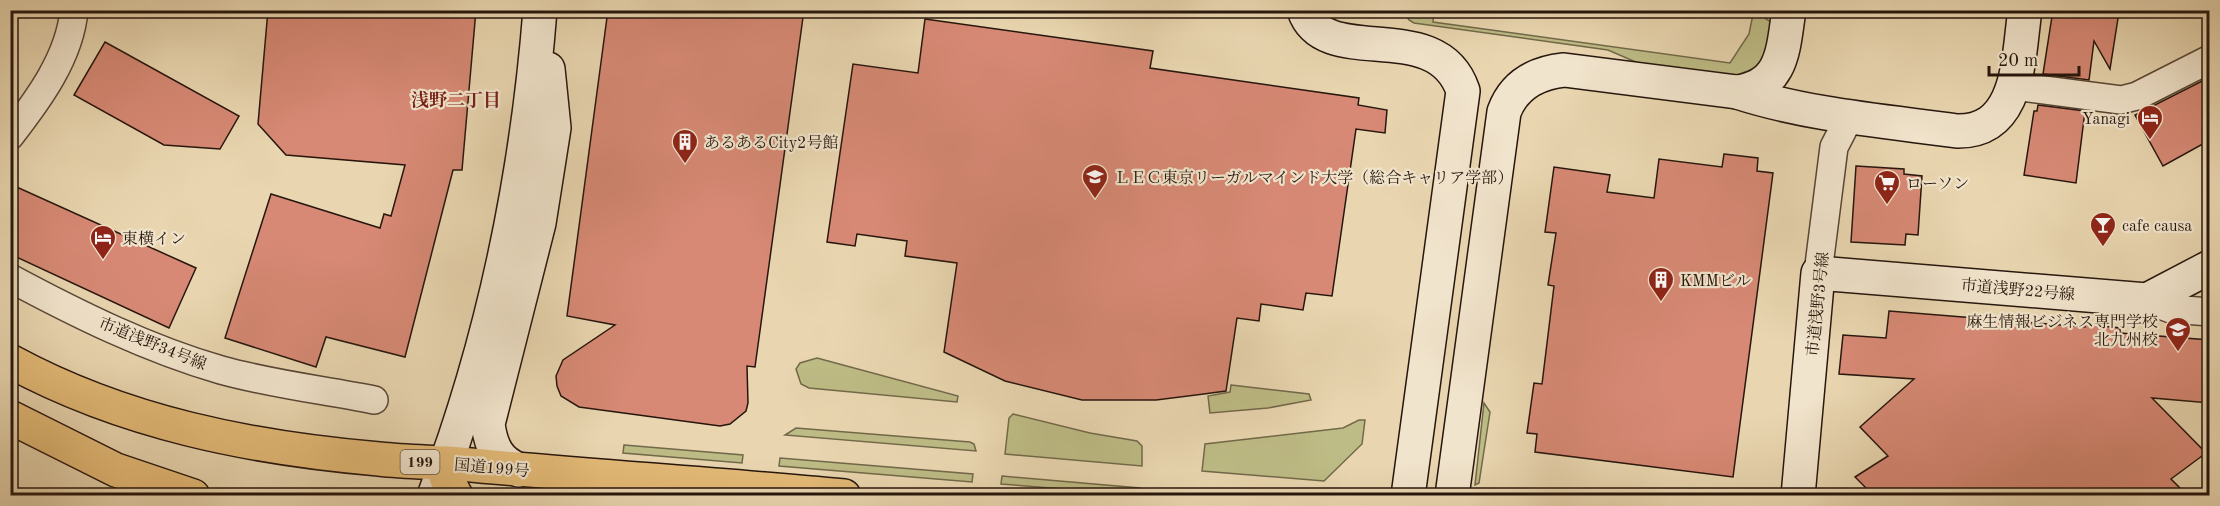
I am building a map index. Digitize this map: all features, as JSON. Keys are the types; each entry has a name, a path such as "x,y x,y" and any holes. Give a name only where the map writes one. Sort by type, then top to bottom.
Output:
{"highway":[{"name":"国道199号","path":"10,361 46,380 110,407 174,426 331,454 844,495"},
{"path":"10,417 116,470 193,495"},
{"path":"446,463 446,477 456,495"}],"street":[{"path":"10,136 41,96 72,27 74,10"},
{"path":"434,495 471,387 512,217 535,79 541,10"},
{"path":"519,470 502,461 497,454 488,424 539,223 554,128 541,10"},
{"path":"1304,10 1308,23 1320,35 1406,48 1443,60 1454,69 1463,91 1408,495"},
{"path":"1737,92 1750,91 1773,75 1781,56 1788,10"},
{"path":"1452,495 1504,112 1508,102 1526,82 1550,72 1563,70 1737,92 1775,104 1957,131 1972,131 1998,116 2011,98 2025,10"},
{"path":"2013,86 2121,100 2138,96 2210,59"},
{"name":"市道浅野3号線","path":"1798,495 1818,273 1834,147 1850,116"},
{"path":"2147,300 2210,267"},
{"name":"市道浅野22号線","path":"1818,273 2147,300"},
{"name":"市道浅野34号線","path":"10,278 43,296 170,353 222,370 374,400"},
{"path":"2147,300 2171,309 2210,312"}],"shaded area":[{"path":"1403,11 1434,11 1433,22 1730,63 1749,34 1753,14 1760,15 1771,22 1771,46 1758,67 1732,77 1645,66 1608,50 1414,23"},
{"path":"817,358 958,396 957,402 809,388 801,384 796,369 800,363"},
{"path":"1231,385 1309,394 1311,400 1268,408 1210,413 1208,396 1230,392"},
{"path":"1484,403 1490,412 1479,483 1475,485"},
{"path":"1013,414 1090,433 1137,441 1142,446 1142,466 1005,454 1009,418"},
{"path":"1359,420 1365,420 1362,444 1324,481 1202,471 1205,444 1343,428"},
{"path":"796,428 970,442 974,444 976,451 785,435"},
{"path":"624,445 743,455 742,463 623,453"},
{"path":"780,458 973,474 972,482 779,466"},
{"path":"1002,476 1140,488 1139,495 1001,484"}],"building":[{"path":"268,10 476,10 462,170 453,170 405,357 326,337 316,367 225,338 271,194 380,228 384,214 391,216 405,165 286,155 258,124"},
{"name":"あるあるCity2号館","path":"608,10 804,10 755,367 747,366 748,403 746,411 730,424 720,426 579,407 561,396 557,386 556,376 563,360 615,325 567,316"},
{"path":"2053,10 2119,12 2110,69 2094,41 2089,80 2043,74"},
{"path":"925,19 1153,51 1150,68 1359,98 1358,105 1387,110 1385,133 1356,129 1332,296 1306,293 1303,310 1261,304 1259,321 1237,318 1226,391 1156,400 1082,400 1005,381 944,352 957,263 905,256 907,241 857,234 855,246 827,242 853,64 918,73"},
{"path":"105,42 239,116 220,149 164,145 74,95"},
{"path":"2210,77 2210,140 2163,166 2135,115"},
{"path":"2038,105 2085,111 2076,183 2024,175 2034,111 2037,111"},
{"name":"KMMビル","path":"1724,154 1758,158 1757,171 1773,173 1733,477 1535,452 1537,434 1527,433 1534,383 1542,384 1554,286 1548,285 1556,233 1545,232 1554,167 1610,175 1607,192 1654,198 1659,159 1722,167"},
{"name":"ローソン","path":"1856,166 1904,169 1904,174 1922,176 1918,235 1906,234 1905,245 1851,242"},
{"name":"東横イン","path":"10,184 196,268 169,328 10,254"},
{"path":"1889,311 2085,327 2085,324 2120,328 2120,333 2210,340 2210,403 2152,398 2206,453 2171,479 2187,495 1873,495 1855,477 1888,456 1860,427 1914,379 1839,374 1843,335 1886,338"}],"place":[{"name":"Yanagi","path":"2150,141"},
{"name":"あるあるCity2号館","path":"685,165"},
{"name":"ＬＥＣ東京リーガルマインド大学（総合キャリア学部）","path":"1095,200"},
{"name":"ローソン","path":"1887,206"},
{"name":"cafe causa","path":"2103,248"},
{"name":"東横イン","path":"103,261"},
{"name":"KMMビル","path":"1661,303"},
{"name":"麻生情報ビジネス専門学校 北九州校","path":"2178,353"}],"district":[{"name":"浅野二丁目","path":"456,100"}]}
